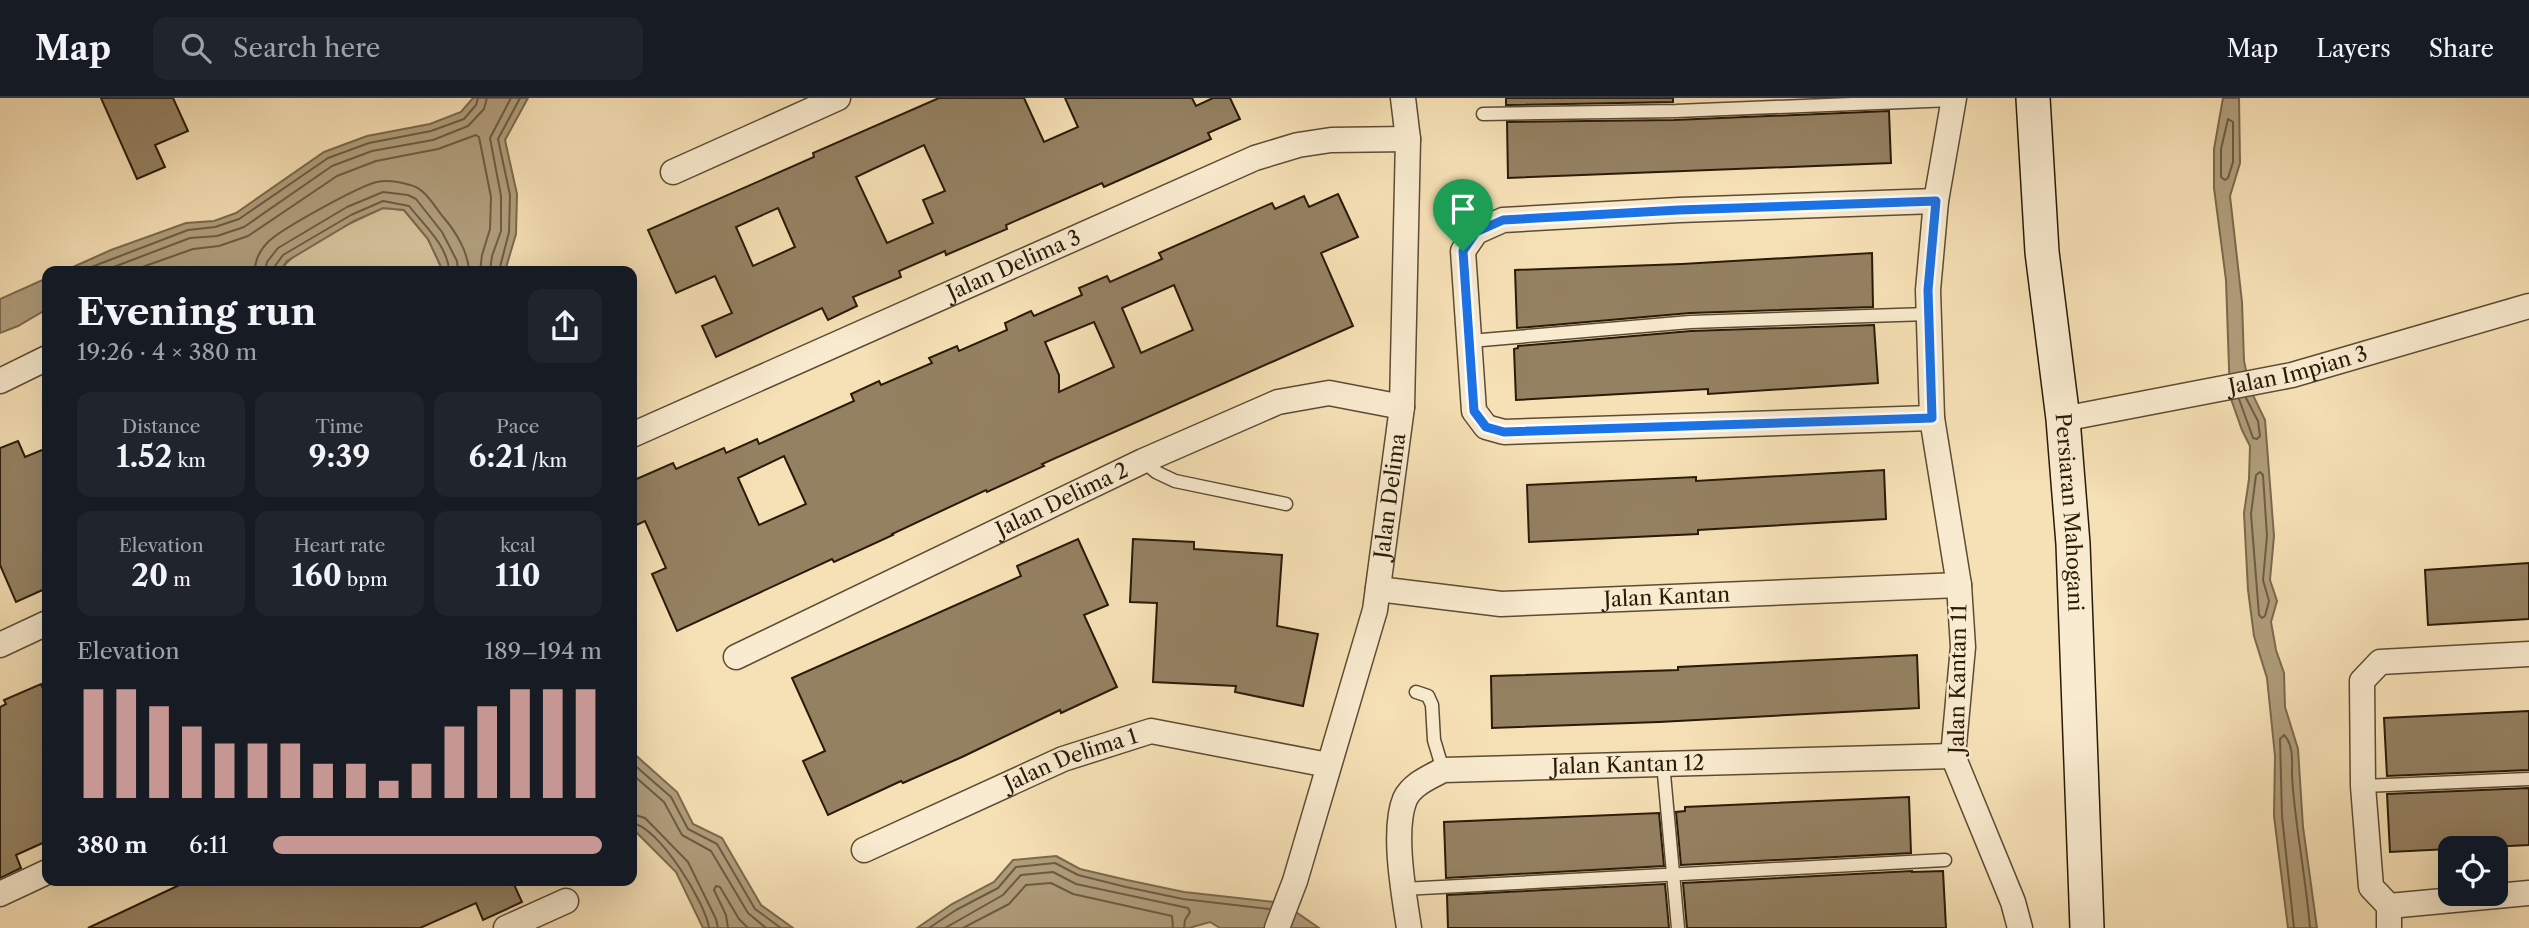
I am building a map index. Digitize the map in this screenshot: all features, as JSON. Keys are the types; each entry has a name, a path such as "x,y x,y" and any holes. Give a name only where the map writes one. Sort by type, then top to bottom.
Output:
{"main road":[{"name":"Persiaran Mahogani","path":"2033,98 2042,252 2063,419 2073,544 2087,928"}],"street":[{"path":"673,172 838,98"},
{"name":"Jalan Delima","path":"1277,928 1295,881 1375,610 1402,407 1408,139 1403,98"},
{"name":"Jalan Kantan 11","path":"1954,99 1936,201 1928,290 1932,418 1959,585 1963,647 1952,756 2013,902 2020,928"},
{"name":"Jalan Delima 3","path":"637,434 1255,158 1298,145 1331,140 1408,139"},
{"path":"1932,418 1504,432 1486,427 1474,411 1463,251 1476,232 1503,220 1679,210 1936,201"},
{"name":"Jalan Impian 3","path":"2063,419 2292,375 2529,306"},
{"path":"0,381 42,360"},
{"name":"Jalan Delima 2","path":"736,657 1143,461 1278,402 1329,393 1402,407"},
{"name":"Jalan Kantan","path":"1378,589 1501,604 1959,585"},
{"path":"0,645 42,625"},
{"path":"2529,653 2380,662 2362,681 2363,786 2371,887 2389,917 2529,894"},
{"name":"Jalan Delima 1","path":"864,850 1063,759 1151,731 1328,765"},
{"name":"Jalan Kantan 12","path":"1443,770 1952,756"},
{"path":"1409,928 1403,889 1399,827 1405,798 1418,784 1443,770"},
{"path":"0,894 42,874"},
{"path":"506,928 566,901"}],"lane":[{"path":"1483,114 1676,111 1954,99"},
{"path":"1470,341 1690,321 1928,314"},
{"path":"1143,461 1156,472 1175,481 1286,504"},
{"path":"1416,692 1427,696 1432,705 1434,740 1443,770"},
{"path":"1663,763 1678,928"},
{"path":"2363,786 2529,779"},
{"path":"1403,889 1945,860"}],"shaded area":[{"path":"383,208 404,210 428,239 441,266 284,266 298,253"}],"water":[{"path":"473,98 528,98 505,140 517,194 516,234 506,266 441,266 428,239 404,210 383,208 354,221 287,261 284,266 75,266 186,223 214,221 236,213 324,152 367,136 430,124 461,112"},
{"path":"2223,98 2239,98 2240,163 2230,196 2242,302 2244,361 2250,389 2265,420 2274,536 2270,580 2277,601 2271,622 2284,673 2285,707 2298,749 2303,827 2317,928 2288,928 2274,816 2275,756 2267,678 2254,636 2248,590 2244,513 2250,446 2230,396 2226,280 2214,188 2214,149"},
{"path":"42,280 42,312 0,333 0,299"},
{"path":"637,756 677,792 693,824 722,838 761,905 793,928 703,928 676,872 637,833"},
{"path":"1056,856 1080,869 1184,892 1283,903 1319,928 1220,928 1210,922 1189,928 917,928 952,904 994,882 1013,860"}],"building":[{"path":"101,98 173,98 188,131 155,145 165,167 137,179"},
{"path":"939,98 1024,98 1044,142 1078,127 1065,98 1192,98 1196,106 1213,98 1230,98 1240,119 1208,133 1211,139 1104,187 1102,183 1006,225 1007,229 946,255 945,251 899,271 901,277 853,297 857,306 828,320 822,308 716,357 702,326 732,313 715,276 676,293 648,230 814,157 813,153","holes":["924,145 945,191 923,200 933,223 887,243 856,177","778,208 795,247 753,266 736,227"]},
{"path":"1506,98 1673,98 1673,102 1506,105"},
{"path":"1889,111 1891,163 1508,178 1507,122 1674,120"},
{"path":"1338,194 1358,237 1321,253 1353,326 1042,464 1044,466 987,492 986,490 834,562 832,559 677,631 652,574 666,568 645,521 637,525 637,479 673,463 676,469 724,448 726,453 757,439 759,444 854,401 851,394 879,381 881,385 932,363 929,358 957,346 959,351 1007,330 1005,323 1031,311 1034,316 1082,295 1079,288 1107,276 1110,282 1162,259 1159,253 1272,203 1275,209 1304,196 1309,207","holes":["1174,285 1193,330 1141,353 1122,308","1094,322 1114,367 1059,392 1059,375 1045,342","784,456 806,504 759,525 738,478"]},
{"path":"1872,253 1873,307 1690,313 1517,328 1515,270"},
{"path":"1874,325 1878,383 1708,394 1708,389 1516,400 1514,349 1518,346 1691,331"},
{"path":"18,441 25,457 42,450 42,590 16,602 0,565 0,448"},
{"path":"1884,470 1886,519 1698,530 1698,534 1529,542 1527,485 1696,477 1696,481"},
{"path":"1078,539 1108,605 1084,615 1117,687 828,815 803,761 825,751 792,678 1021,576 1017,566"},
{"path":"1133,539 1194,542 1194,549 1282,555 1277,626 1318,634 1303,706 1235,692 1236,686 1153,682 1157,603 1130,602"},
{"path":"2529,563 2529,619 2428,625 2425,570"},
{"path":"1917,655 1919,708 1492,728 1491,676 1678,670 1678,667"},
{"path":"41,684 42,686 42,843 16,855 21,868 0,878 0,707 6,704 4,700"},
{"path":"2529,711 2529,770 2387,776 2384,718"},
{"path":"2529,788 2529,845 2508,846 2508,836 2438,836 2438,850 2390,852 2387,794"},
{"path":"1909,797 1911,853 1681,865 1676,812 1685,811 1685,807"},
{"path":"1659,813 1664,866 1446,878 1444,822"},
{"path":"1943,871 1946,928 1687,928 1683,883"},
{"path":"1665,884 1669,928 1448,928 1447,895"},
{"path":"177,886 515,886 522,902 483,920 476,903 420,928 88,928"}],"route":[{"path":"1936,201 1928,290 1932,418 1504,432 1486,427 1474,411 1463,251 1476,232 1503,220 1679,210 1936,201"}]}
